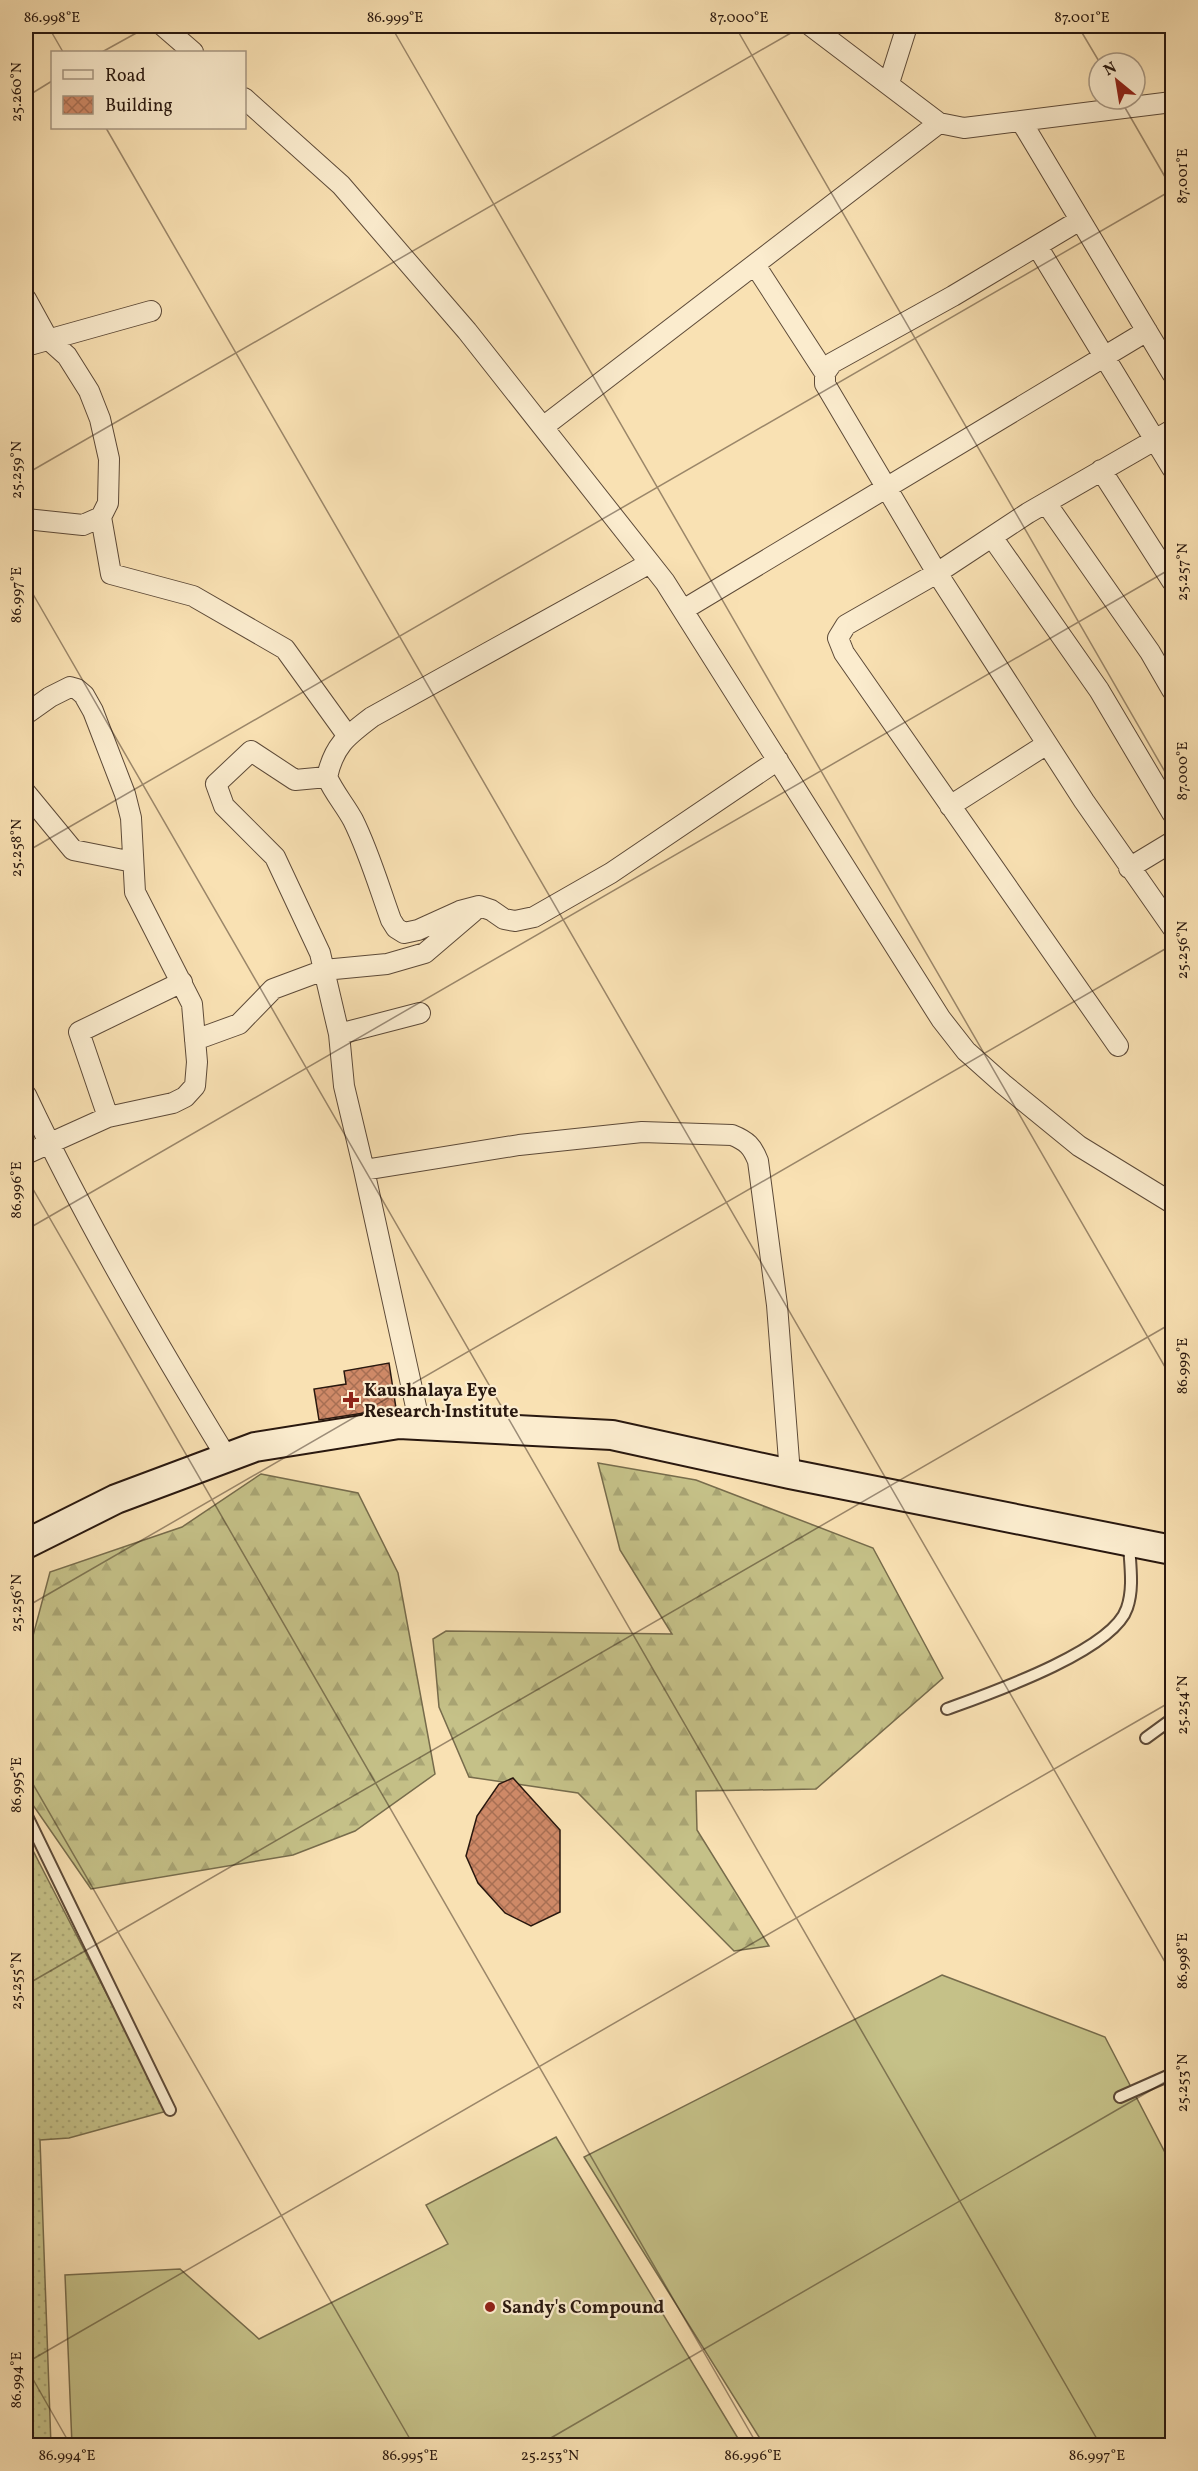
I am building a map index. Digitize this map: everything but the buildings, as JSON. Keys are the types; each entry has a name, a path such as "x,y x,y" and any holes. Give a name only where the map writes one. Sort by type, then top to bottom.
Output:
{"main road":[{"path":"26,1544 116,1499 255,1447 399,1424 612,1436 1173,1550"}],"street":[{"path":"163,26 192,51"},
{"path":"811,26 939,123 964,128 1173,102"},
{"path":"889,83 907,26"},
{"path":"246,100 341,185 468,331 650,563 683,610 941,1019 966,1051 1079,1146 1169,1196"},
{"path":"1021,121 1173,373"},
{"path":"543,427 939,123"},
{"path":"825,373 832,363 953,296 1080,220"},
{"path":"1037,246 1104,357 1164,435 1173,468"},
{"path":"755,265 825,373 825,384 938,573 1129,868 1173,927"},
{"path":"26,300 48,339 67,356 89,391 100,419 110,459 108,502 101,517 111,574 194,597 285,649 347,735"},
{"path":"26,346 151,311"},
{"path":"683,610 1147,331"},
{"path":"1118,1046 844,653 838,638 846,625 938,573 1046,503 1164,435"},
{"path":"1101,470 1173,581"},
{"path":"1046,503 1150,652 1173,690"},
{"path":"26,519 83,525 101,517"},
{"path":"992,537 1099,690 1173,813"},
{"path":"650,563 372,717 347,735 336,749 327,777 333,792 352,818 396,928 404,933 418,930 460,911 479,906 491,910 504,919 515,921 534,917 611,873 778,760"},
{"path":"26,714 50,697 70,687 84,695 93,711 125,794 131,818 135,892 192,1004 197,1062 195,1086 185,1097 173,1103 108,1117 26,1154"},
{"path":"950,806 1047,744"},
{"path":"327,777 295,780 251,751 216,784 224,806 275,857 321,953 339,1034 344,1086 420,1425"},
{"path":"26,793 73,850 133,862"},
{"path":"1129,868 1173,842"},
{"path":"195,1040 239,1024 273,989 324,970 387,964 425,953 479,906"},
{"path":"108,1117 79,1032 182,982"},
{"path":"339,1034 420,1013"},
{"path":"26,1095 48,1143 98,1236 227,1458"},
{"path":"364,1170 519,1145 642,1132 732,1135 746,1141 754,1149 758,1161 777,1305 790,1474"}],"lane":[{"path":"947,1709 1010,1687 1048,1668 1097,1641 1120,1622 1127,1609 1131,1591 1129,1541"},
{"path":"1146,1738 1173,1719"},
{"path":"26,1814 170,2110"},
{"path":"1120,2097 1173,2074"}],"green space":[{"path":"598,1463 696,1480 873,1548 943,1678 816,1789 696,1791 697,1830 769,1946 734,1951 578,1793 469,1777 439,1707 433,1639 446,1631 672,1634 620,1550"},
{"path":"261,1474 358,1493 398,1573 435,1774 355,1831 293,1855 91,1889 26,1795 26,1662 50,1572 182,1527"},
{"path":"26,1837 167,2111 69,2138 40,2140 51,2446 26,2445"},
{"path":"942,1975 1105,2037 1172,2166 1172,2445 764,2445 584,2157"},
{"name":"Sandy's Compound","path":"556,2137 742,2445 72,2445 65,2275 180,2269 259,2339 448,2244 426,2205"}],"place":[{"name":"Kaushalaya Eye Research Institute","path":"351,1400"},
{"name":"Sandy's Compound","path":"490,2307"}]}
